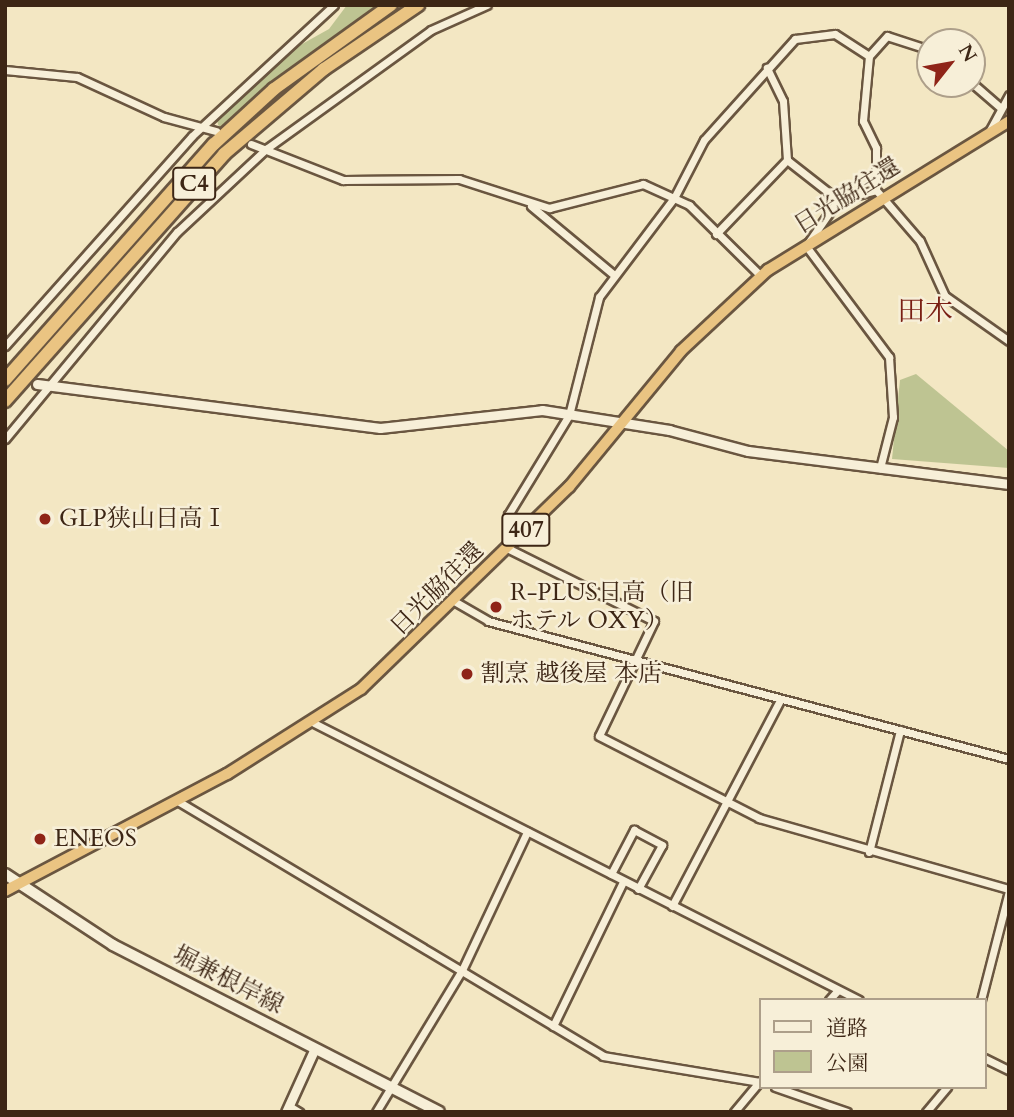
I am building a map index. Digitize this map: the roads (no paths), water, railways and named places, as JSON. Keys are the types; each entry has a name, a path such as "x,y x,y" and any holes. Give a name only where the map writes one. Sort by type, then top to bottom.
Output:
{"highway":[{"name":"C4","path":"5,380 214,144 304,66 391,5"},
{"name":"C4","path":"5,401 224,154 324,69 418,5"},
{"name":"日光脇往還","path":"5,891 314,723 383,671 509,548 622,423 681,351 761,276 879,194 1009,121"}],"main road":[{"name":"堀兼根岸線","path":"5,874 113,945 439,1112"}],"street":[{"path":"5,346 203,127 334,5"},
{"path":"5,439 177,232 266,149 431,30 487,5"},
{"path":"522,534 508,515 569,415 599,297 674,198 704,140 789,43 813,35 835,34 869,55"},
{"path":"916,45 887,36 869,55 863,121 876,148 879,194 920,240 946,296 1009,341"},
{"path":"716,234 787,160 783,101 767,68"},
{"path":"5,70 77,77 164,117 216,131"},
{"path":"989,133 1009,94"},
{"path":"986,95 1001,108"},
{"path":"251,144 343,180 459,180 530,206 614,275"},
{"path":"787,160 838,200 879,194"},
{"path":"530,206 566,206 643,184 674,198 761,276"},
{"path":"838,200 806,246 888,358 893,417 880,468"},
{"path":"37,384 380,428 506,411 569,415 622,423 748,451 1009,484"},
{"path":"509,548 654,621 599,736 759,818 869,852 1009,890 982,998"},
{"path":"454,601 488,621 1009,759"},
{"path":"672,906 780,700"},
{"path":"314,723 855,998"},
{"path":"869,852 900,730"},
{"path":"176,800 553,1026 618,1061 758,1082"},
{"path":"611,874 634,830 662,845 638,890"},
{"path":"376,1112 462,970 527,832"},
{"path":"553,1026 623,882"},
{"path":"831,998 838,990"},
{"path":"299,1112 287,1109 315,1048"},
{"path":"986,1059 1009,1069"},
{"path":"734,1112 758,1084"},
{"path":"781,1089 847,1112"},
{"path":"926,1112 945,1089"}],"place":[{"name":"GLP狭山日高Ⅰ","path":"45,519"},
{"name":"R-PLUS日高（旧 ホテル OXY）","path":"496,607"},
{"name":"割烹 越後屋 本店","path":"467,674"},
{"name":"ENEOS","path":"40,839"}],"district":[{"name":"田木","path":"925,311"}]}
